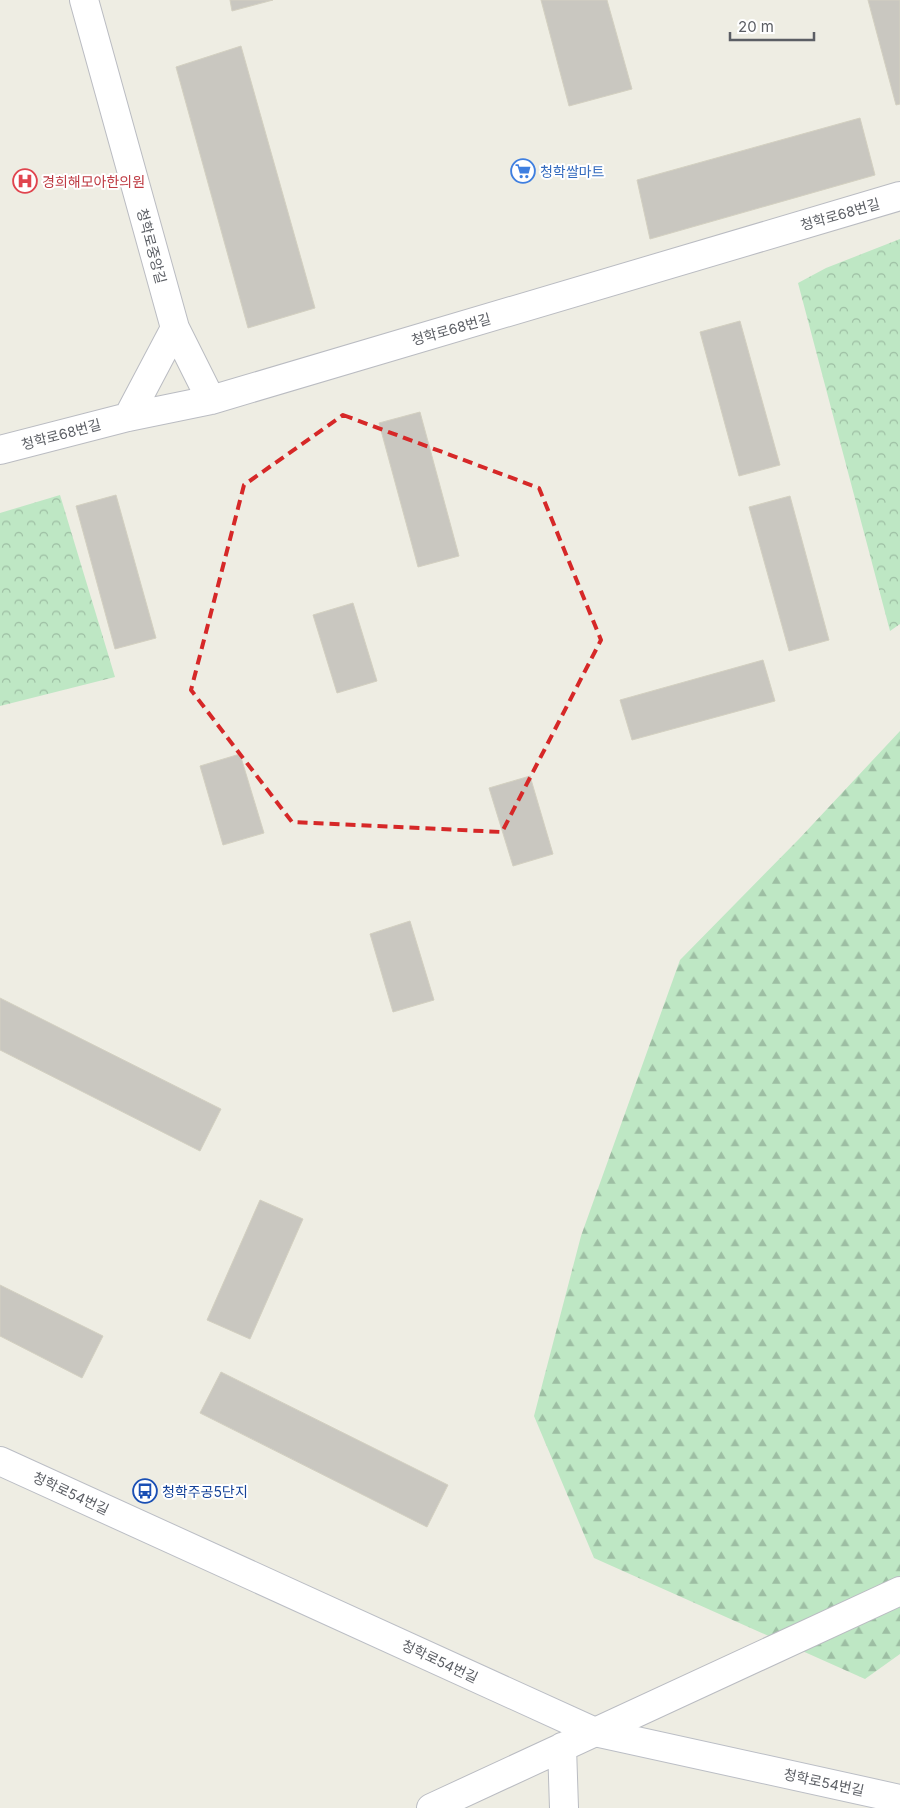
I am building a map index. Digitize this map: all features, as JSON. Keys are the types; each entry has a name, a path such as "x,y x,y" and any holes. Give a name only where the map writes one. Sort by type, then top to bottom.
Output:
{"street":[{"name":"청학로중앙길","path":"84,0 175,328 210,400"},
{"name":"청학로68번길","path":"0,450 128,417 210,400 900,196"},
{"path":"128,417 175,328"},
{"name":"청학로54번길","path":"0,1461 595,1732 900,1799"},
{"path":"431,1808 900,1591"},
{"path":"562,1747 564,1808"}],"highlighted area":[{"path":"343,415 539,488 601,640 502,832 292,822 191,690 244,485"}],"green space":[{"path":"900,239 900,624 890,631 798,283 826,268"},
{"path":"60,495 115,677 0,706 0,513"},
{"path":"900,731 900,1654 865,1679 594,1558 534,1416 581,1236 680,960 799,839"}],"building":[{"path":"230,0 273,0 232,11"},
{"path":"541,0 607,0 632,89 569,106"},
{"path":"868,0 900,0 900,104 896,105"},
{"path":"241,46 315,308 248,328 176,67"},
{"path":"860,118 875,175 650,239 637,180"},
{"path":"740,321 780,465 739,476 700,332"},
{"path":"420,412 459,556 418,567 379,423"},
{"path":"116,495 156,638 115,649 76,506"},
{"path":"790,496 829,640 789,651 749,507"},
{"path":"353,603 377,681 337,693 313,615"},
{"path":"763,660 775,701 632,740 620,700"},
{"path":"240,754 264,833 223,845 200,766"},
{"path":"530,776 553,854 513,866 489,788"},
{"path":"410,921 434,1000 393,1012 370,934"},
{"path":"0,998 221,1109 200,1151 0,1050"},
{"path":"260,1200 303,1219 250,1339 207,1320"},
{"path":"0,1285 103,1336 82,1378 0,1336"},
{"path":"221,1372 448,1485 427,1527 200,1413"}],"place":[{"name":"청학쌀마트","path":"523,171"},
{"name":"경희해모아한의원","path":"25,181"},
{"name":"청학주공5단지","path":"145,1491"}]}
